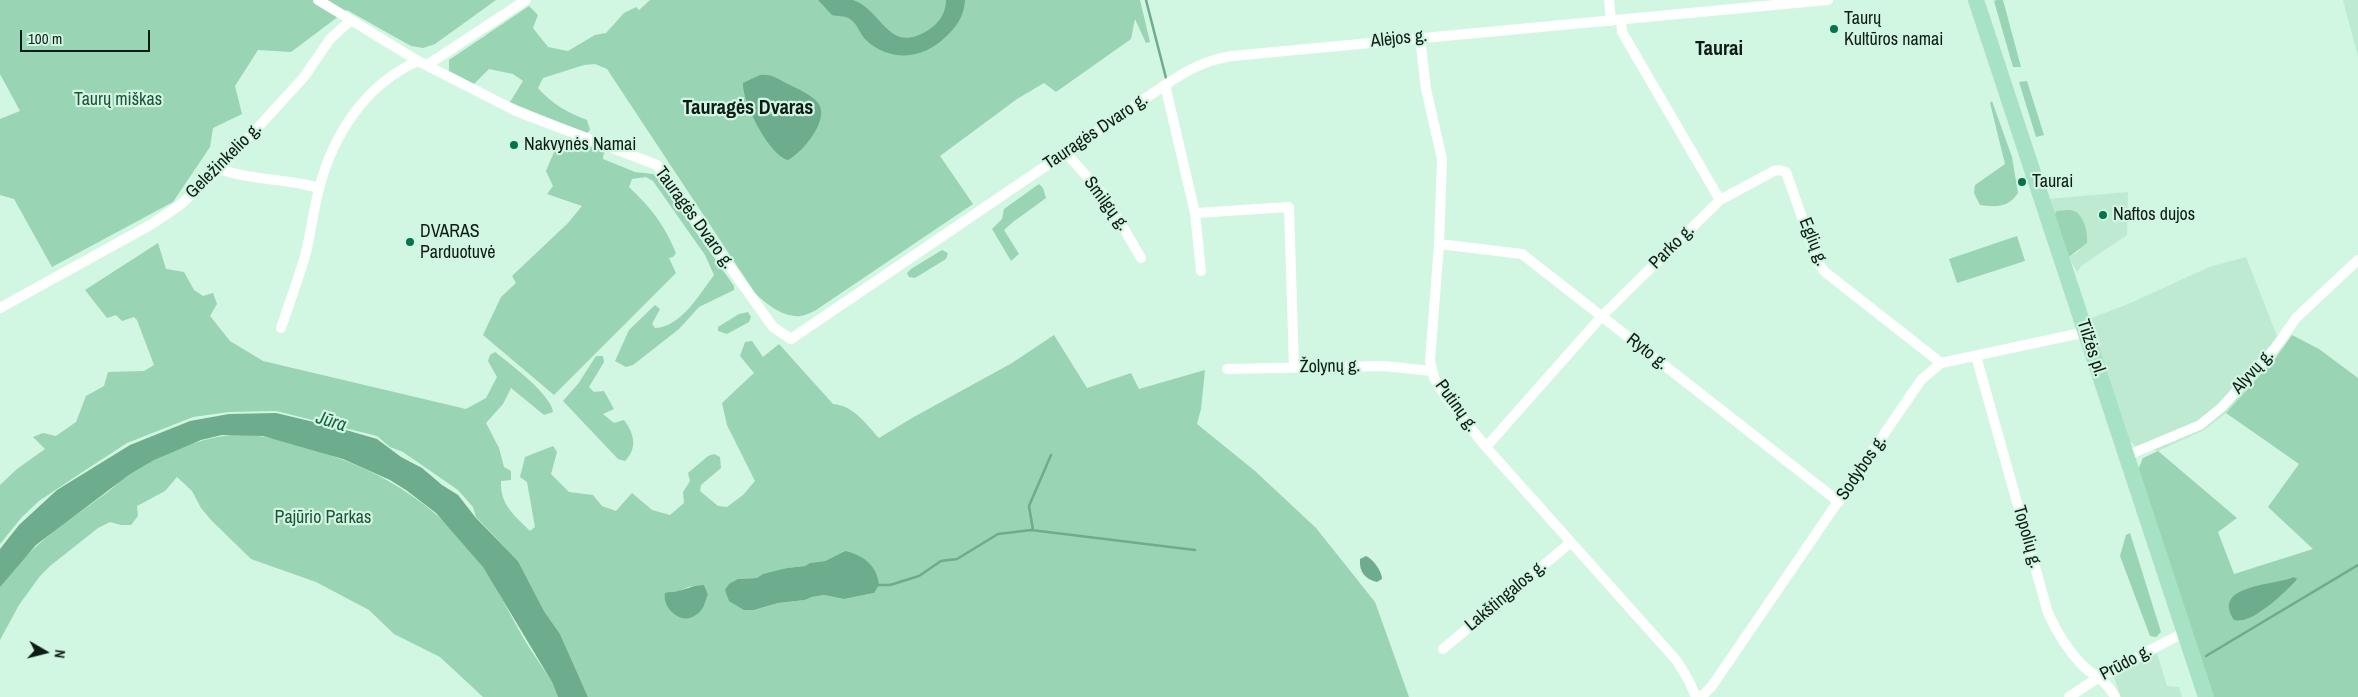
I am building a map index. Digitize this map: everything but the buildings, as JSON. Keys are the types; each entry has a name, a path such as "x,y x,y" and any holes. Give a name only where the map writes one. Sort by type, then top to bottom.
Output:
{"highway":[{"name":"Tilžės pl.","path":"1976,0 2206,697"}],"street":[{"path":"318,0 423,63"},
{"path":"280,328 305,255 319,188 334,145 357,109 392,74 423,63 526,0"},
{"path":"1609,0 1622,32 1720,200"},
{"name":"Alėjos g.","path":"1165,85 1197,65 1218,58 1420,37 1828,0"},
{"name":"Geležinkelio g.","path":"0,308 152,224 180,205 220,169 304,77 330,39 350,20"},
{"name":"Putinų g.","path":"1420,37 1426,89 1442,158 1439,244 1430,360 1432,371 1445,396 1486,447 1677,661 1690,681 1696,697"},
{"name":"Tauragės Dvaro g.","path":"423,63 516,111 591,141 647,159 658,165 774,327 791,339 1165,85"},
{"path":"1165,85 1194,213 1201,271"},
{"name":"Smilgų g.","path":"1066,153 1106,198 1141,258"},
{"path":"220,169 239,175 306,184 319,188"},
{"name":"Eglių g.","path":"1720,200 1774,171 1786,172 1818,263 1824,272 1942,363"},
{"name":"Parko g.","path":"1486,447 1602,316 1720,200"},
{"path":"1194,213 1289,207 1294,367"},
{"name":"Ryto g.","path":"1439,244 1522,254 1839,502"},
{"name":"Alyvų g.","path":"2126,456 2200,424 2222,407 2275,348 2296,318 2358,260"},
{"name":"Sodybos g.","path":"1701,697 1718,679 1921,380 1942,363 2086,332"},
{"name":"Topolių g.","path":"1976,356 2048,613 2068,649 2084,667 2099,677 2115,697"},
{"name":"Žolynų g.","path":"1227,369 1384,366 1432,371"},
{"name":"Lakštingalos g.","path":"1443,650 1570,543"},
{"name":"Prūdo g.","path":"2069,697 2099,677 2185,632"}],"shaded area":[{"path":"818,0 853,0 863,5 895,35 904,38 916,36 934,26 944,13 946,0 965,0 963,13 945,38 922,52 903,55 884,52 875,47 865,39 853,21 846,17 832,15"},
{"path":"2343,0 2358,0 2358,57"},
{"path":"760,75 772,76 810,96 820,106 820,121 817,129 800,151 788,160 773,149 765,138 747,102 743,83"},
{"path":"2128,192 2127,235 2081,266 2077,272 2069,257 2078,252 2088,238 2080,215 2075,211 2054,215 2048,199"},
{"path":"2246,257 2282,349 2245,394 2226,413 2204,430 2158,451 2135,446 2129,440 2089,319 2133,302 2209,267"},
{"path":"276,413 377,439 401,457 422,468 442,485 458,495 476,518 518,561 544,611 560,634 588,697 558,697 552,682 483,567 436,513 390,480 343,459 263,436 222,435 201,440 154,460 130,474 36,545 0,587 0,549 19,525 57,490 130,445 190,421 229,414"},
{"path":"845,551 858,555 872,567 878,578 879,585 874,593 844,599 824,595 805,600 778,603 754,610 744,610 729,601 725,590 729,584 738,579 757,578 763,574 787,568 825,561"},
{"path":"1366,556 1379,569 1382,579 1377,582 1366,577 1362,571 1360,559"},
{"path":"2293,577 2297,578 2296,581 2259,613 2250,618 2234,620 2229,608 2231,599 2238,593 2248,588"},
{"path":"704,585 708,594 703,608 699,613 690,618 679,617 666,604 665,593"},
{"path":"2157,653 2167,686 2179,687 2182,697 2121,697 2114,677"}],"green space":[{"name":"Taurų miškas","path":"0,0 496,0 435,44 423,48 411,46 347,10 291,52 258,50 235,86 242,114 213,128 210,147 173,202 52,267 14,199 0,195 0,119 20,111 0,74"},
{"path":"650,0 1140,0 1150,42 1146,43 1135,19 1131,39 1056,92 1044,83 1017,99 940,156 973,204 816,310 803,316 795,316 782,313 764,302 755,293 607,69 595,64 584,65 543,78 538,88 561,107 587,120 590,130 586,134 510,102 523,81 513,74 489,69 474,84 449,71 449,60 529,6 538,15 533,28 548,47 568,51 595,35 606,33 624,13 636,7 639,10"},
{"path":"2003,0 2021,67 2013,67 1994,1"},
{"path":"2027,81 2044,135 2036,137 2019,82"},
{"path":"1992,101 2012,157 2018,193 2006,204 1996,206 1980,205 1974,193 1975,185 2005,164 1990,103"},
{"path":"560,138 604,151 603,159 635,172 653,174 657,177 734,286 734,290 699,307 679,329 633,365 626,367 615,361 629,330 655,305 660,309 652,324 655,328 673,322 689,309 714,275 705,255 653,181 646,177 632,179 629,187 644,202 667,233 676,253 673,257 669,258 676,273 554,395 483,335 501,297 516,283 512,276 568,223 582,206 547,194 553,186 546,171"},
{"path":"1039,184 1043,188 1046,198 1004,230 1019,254 1011,261 992,229 1002,219 1004,209"},
{"path":"2057,211 2074,211 2083,220 2086,230 2087,243 2069,257 2054,215"},
{"path":"2017,236 2025,261 1957,283 1949,259"},
{"path":"158,243 166,269 184,272 194,290 203,296 213,293 217,304 210,316 230,341 263,361 466,409 486,398 497,377 488,361 490,355 495,352 539,390 551,405 553,412 544,415 511,388 503,404 486,423 499,448 504,467 511,471 511,480 501,481 503,497 509,509 530,531 535,527 527,482 520,477 525,457 553,446 557,452 551,474 569,492 593,495 602,506 616,511 632,493 652,510 670,515 684,503 683,492 690,481 688,473 708,456 714,454 720,457 721,468 701,485 700,491 718,506 727,507 743,495 755,481 727,425 722,403 754,373 740,356 745,342 752,341 763,357 779,344 833,404 840,405 853,412 879,438 1012,363 1054,335 1087,388 1131,373 1139,389 1205,370 1201,409 1197,424 1255,471 1316,528 1375,602 1409,697 588,697 560,634 544,611 518,561 476,517 473,507 458,490 403,452 390,447 377,436 276,411 229,412 193,417 127,443 39,501 22,517 0,544 0,485 17,469 45,449 33,437 43,433 56,436 76,422 86,396 104,386 108,372 144,371 154,365 137,320 134,317 122,321 116,315 107,318 85,290","holes":["845,551 874,593 844,599 824,595 805,600 778,603 754,610 738,579 757,578 787,568 825,561","704,585 708,594 703,606 696,615 688,618 678,592 688,587"]},
{"path":"942,250 948,253 946,259 915,278 909,277 907,273 911,269"},
{"path":"748,312 751,317 749,322 727,334 718,331 718,327 739,314"},
{"path":"2292,335 2319,349 2358,378 2358,697 2212,697 2138,470 2143,458 2158,451 2237,518 2218,532 2234,574 2313,549 2268,507 2299,464 2226,413 2275,359","holes":["2293,577 2297,578 2262,611 2239,621 2270,585"]},
{"path":"596,356 603,356 604,362 589,387 594,392 604,391 614,409 603,414 614,423 624,420 630,430 633,446 625,461 618,459 563,401 578,384"},
{"name":"Pajūrio Parkas","path":"243,434 280,440 342,459 389,481 431,510 468,547 484,568 527,644 552,682 558,697 483,697 440,657 394,634 369,610 316,582 251,559 211,520 201,508 192,491 177,477 165,491 137,506 138,516 131,525 110,522 98,528 50,566 40,576 19,605 0,640 0,587 11,572 35,547 129,474 156,459 198,442 228,435"},
{"path":"2130,533 2161,632 2156,637 2150,636 2120,556 2126,535"}],"waterway":[{"path":"1146,0 1166,78"},
{"path":"1033,530 1029,506 1051,455"},
{"path":"879,585 890,585 919,576 941,561 957,559 998,534 1031,530 1195,550"},
{"path":"2206,656 2358,565"}],"place":[{"name":"Taurų Kultūros namai","path":"1834,29"},
{"name":"Nakvynės Namai","path":"514,145"},
{"name":"Taurai","path":"2022,182"},
{"name":"Naftos dujos","path":"2103,215"},
{"name":"DVARAS Parduotuvė","path":"410,242"}],"district":[{"name":"Taurai","path":"1719,50"},
{"name":"Tauragės Dvaras","path":"748,109"}],"water label":[{"name":"Jūra","path":"331,422"}]}
